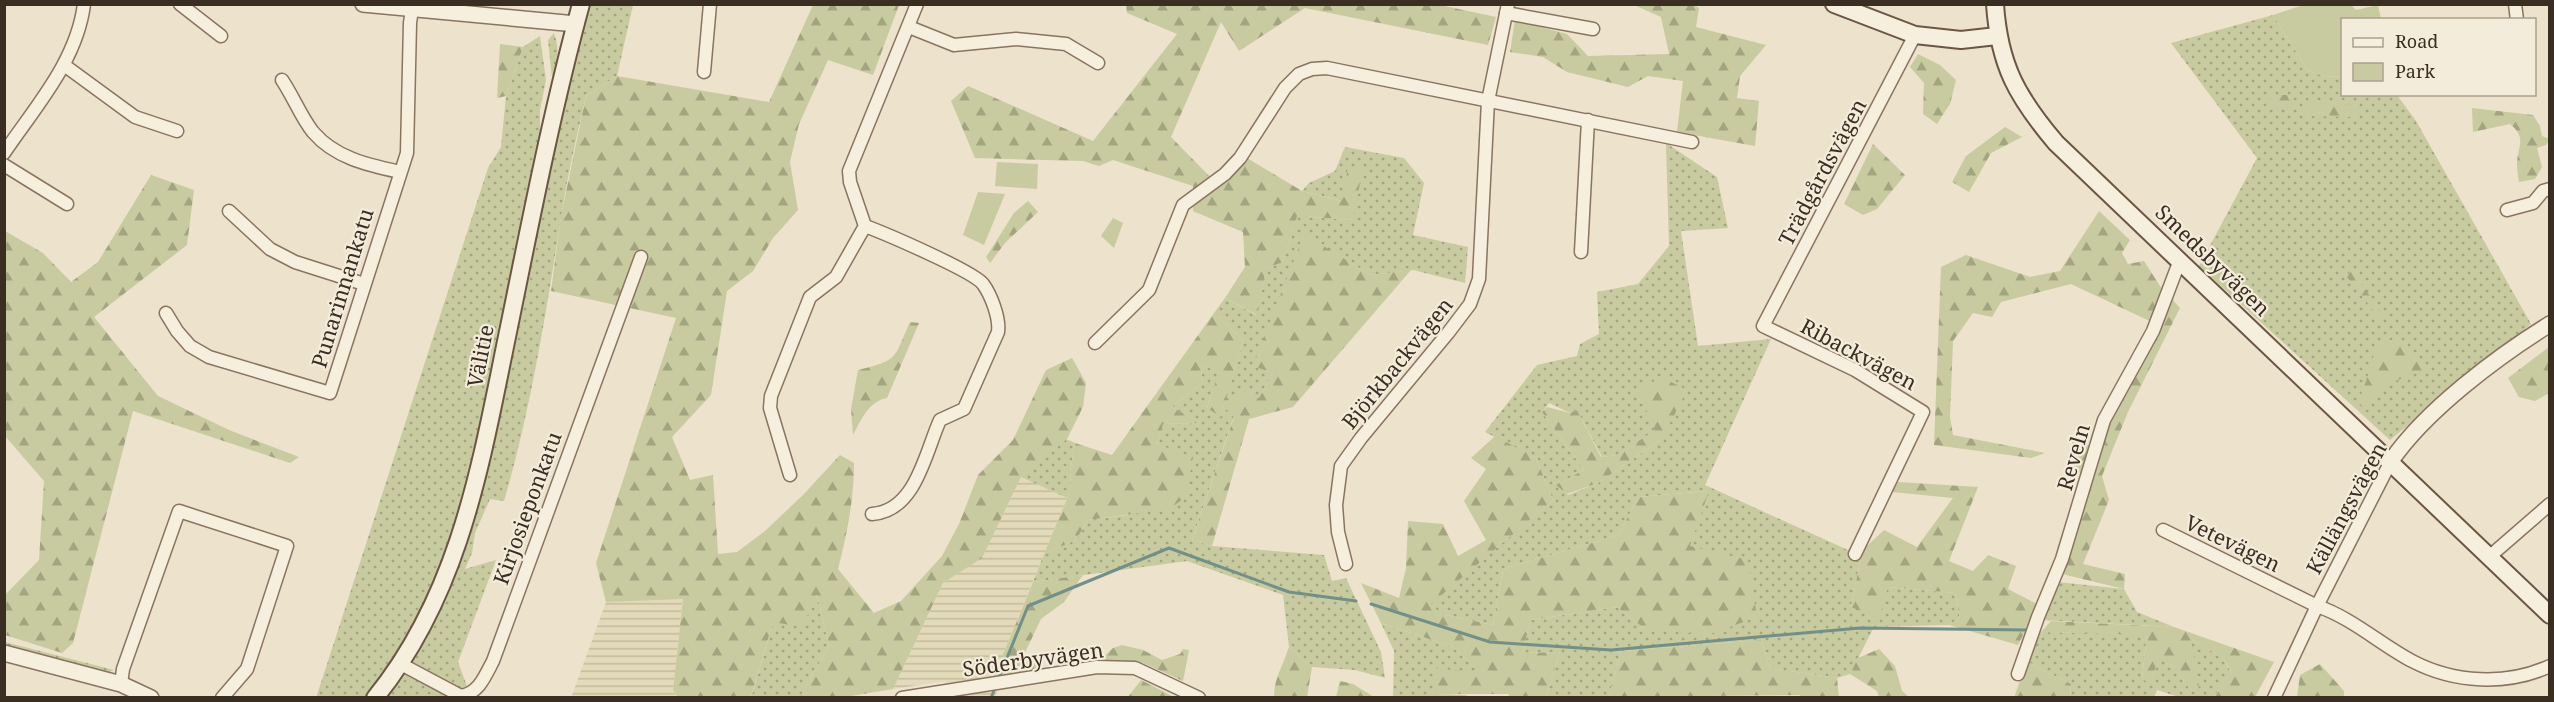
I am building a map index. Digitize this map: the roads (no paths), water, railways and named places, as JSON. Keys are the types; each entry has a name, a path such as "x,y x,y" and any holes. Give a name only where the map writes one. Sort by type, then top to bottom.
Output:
{"main road":[{"name":"Välitie","path":"375,698 414,642 441,588 463,531 475,488 547,148 581,4"},
{"path":"1834,4 1915,35 1961,40 1997,36"},
{"name":"Smedsbyvägen","path":"1995,4 1997,36 2008,71 2019,94 2056,143 2550,615"}],"street":[{"path":"4,153 64,65 81,27 84,4"},
{"path":"180,4 221,36"},
{"path":"363,4 576,24"},
{"path":"704,72 710,4"},
{"path":"872,514 892,509 907,497 940,420 964,409 998,332 999,324 982,282 956,266 865,226 850,182 849,171 917,4"},
{"name":"Punarinnankatu","path":"166,313 177,331 190,345 209,357 330,393 407,153 412,9"},
{"path":"1507,9 1593,29"},
{"name":"Björkbackvägen","path":"1346,564 1338,532 1337,516 1341,466 1356,443 1470,304 1479,279 1488,101 1507,9"},
{"path":"909,27 954,45 1016,39 1066,44 1098,63"},
{"name":"Trädgårdsvägen","path":"1763,326 1915,35"},
{"path":"64,65 135,117 177,131"},
{"path":"1095,344 1149,290 1184,205 1226,174 1285,88 1299,74 1312,69 1327,68 1692,142"},
{"path":"282,80 312,131 330,148 370,166 400,172"},
{"path":"1581,252 1588,120"},
{"path":"4,165 67,204"},
{"path":"2506,210 2533,203 2543,191 2550,189"},
{"path":"229,211 270,249 295,262 364,284"},
{"path":"790,475 770,408 771,396 810,297 836,277 865,226"},
{"name":"Kirjosieponkatu","path":"399,663 461,696 468,695 479,687 493,661 641,257"},
{"name":"Reveln","path":"2018,674 2062,559 2104,420 2153,330 2181,260"},
{"name":"Källängsvägen","path":"2274,698 2317,606 2391,461 2401,447 2432,413 2517,344 2550,324"},
{"name":"Ribackvägen","path":"1763,326 1855,370 1923,412 1855,554"},
{"path":"2489,557 2550,504"},
{"path":"121,684 123,669 179,511 287,546 247,669 222,698"},
{"name":"Vetevägen","path":"2163,530 2317,606 2332,611 2412,661 2435,671 2477,680 2499,679 2550,666"},
{"path":"4,653 121,684 151,698"},
{"name":"Söderbyvägen","path":"902,698 1097,667 1135,668 1195,697"}],"waterway":[{"path":"998,680 1028,606 1169,548 1289,592 1356,601"},
{"path":"1371,604 1490,642 1611,650 1860,628 2028,630"},
{"path":"991,698 996,686"}]}
